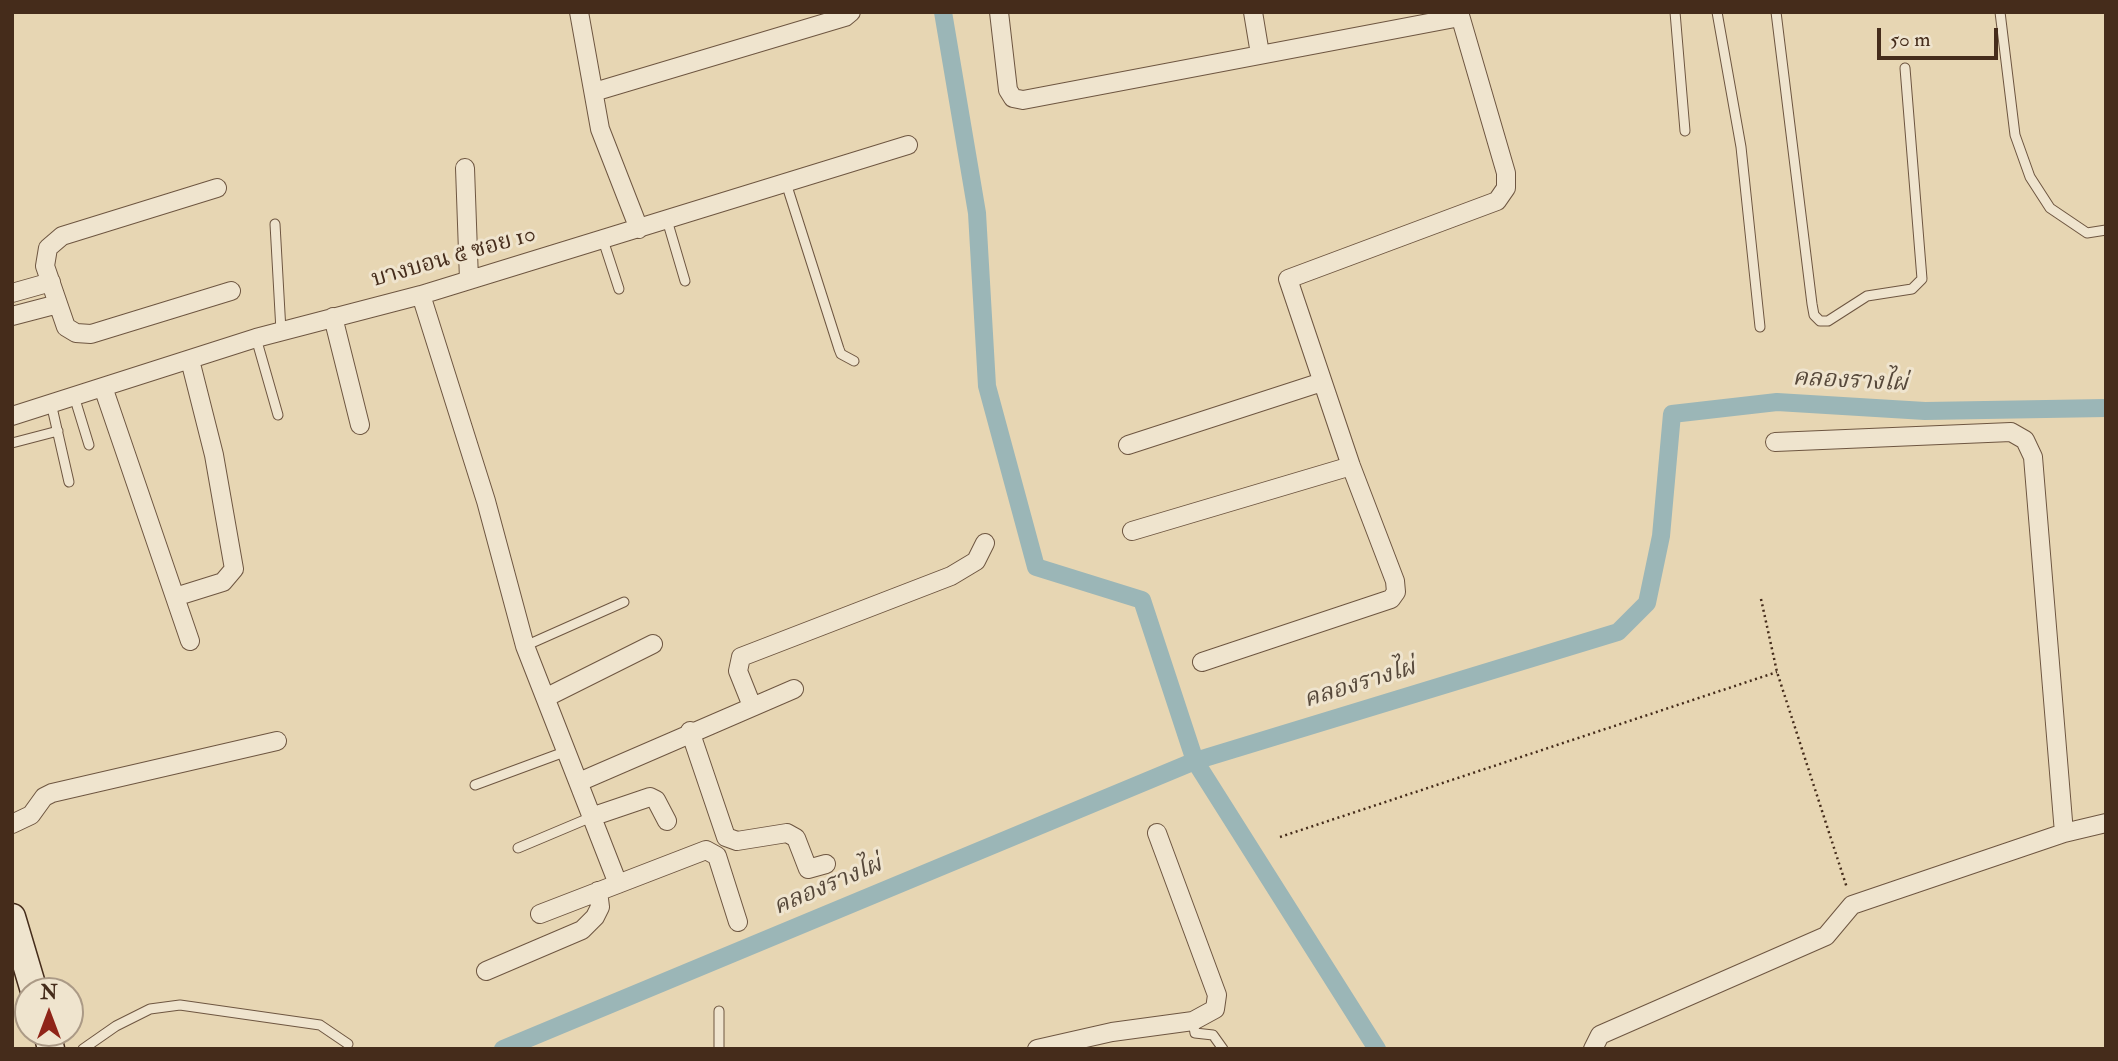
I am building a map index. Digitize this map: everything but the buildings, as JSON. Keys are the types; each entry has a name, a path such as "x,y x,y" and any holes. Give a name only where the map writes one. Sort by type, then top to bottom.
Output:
{"street":[{"path":"579,12 600,130 639,229"},
{"path":"594,92 845,17 851,12"},
{"path":"999,12 1008,90 1013,98 1023,100 1260,54 1426,18 1460,15 1506,173 1506,188 1497,201 1288,279 1351,466 1395,581 1396,592 1391,599 1202,662"},
{"path":"1253,12 1260,54"},
{"name":"บางบอน ๕ ซอย 10","path":"12,416 256,338 421,295 908,145"},
{"path":"466,168 469,280"},
{"path":"217,188 62,236 48,248 46,266 66,327 76,333 91,334 231,291"},
{"path":"12,293 51,282"},
{"path":"421,295 486,501 524,646 547,697 618,884"},
{"path":"12,316 58,304"},
{"path":"333,317 360,425"},
{"path":"175,597 223,582 231,577 234,569 214,456 190,360"},
{"path":"1128,445 1322,382"},
{"path":"103,387 190,641"},
{"path":"1775,442 2011,432 2025,440 2033,457 2064,833"},
{"path":"1132,531 1351,466"},
{"path":"752,706 738,671 741,657 951,576 976,561 985,543"},
{"path":"547,697 653,644"},
{"path":"579,782 794,689"},
{"path":"690,732 726,837 737,841 787,833 796,838 808,869 826,864"},
{"path":"12,824 30,816 44,797 52,793 277,741"},
{"path":"594,817 650,797 656,800 667,821"},
{"path":"1593,1049 1600,1035 1826,936 1852,905 2064,833 2106,823"},
{"path":"1037,1049 1112,1032 1193,1021 1208,1016 1216,1009 1217,995 1157,833"},
{"path":"541,914 699,852 713,851 717,856 738,922"},
{"path":"486,971 582,930 595,917 600,907 598,891"},
{"path":"12,917 30,977"}],"lane":[{"path":"1675,12 1685,131"},
{"path":"1717,12 1741,147 1760,327"},
{"path":"1776,12 1812,304 1820,321 1828,321 1867,296 1912,289 1922,279 1905,68"},
{"path":"2000,12 2015,135 2030,177 2050,208 2087,233 2106,230"},
{"path":"786,183 839,349 841,354 854,360"},
{"path":"667,220 685,281"},
{"path":"275,224 281,331"},
{"path":"603,240 619,289"},
{"path":"256,338 278,415"},
{"path":"74,396 89,445"},
{"path":"51,403 69,482"},
{"path":"12,443 58,431"},
{"path":"524,646 624,602"},
{"path":"475,785 567,751"},
{"path":"518,848 594,817"},
{"path":"83,1049 116,1026 150,1009 180,1005 320,1025 348,1044"},
{"path":"719,1011 719,1049"},
{"path":"1193,1021 1195,1033 1213,1035 1223,1049"}],"path":[{"path":"1760,599 1777,672 1852,905"},
{"path":"1280,837 1777,672"}],"waterway":[{"path":"943,12 977,213 987,386 1036,567 1142,600 1195,761 1377,1049"},
{"name":"คลองรางไผ่","path":"503,1049 1195,761 1618,632 1647,603 1661,536 1672,414 1777,402 1925,411 2106,408"}]}
